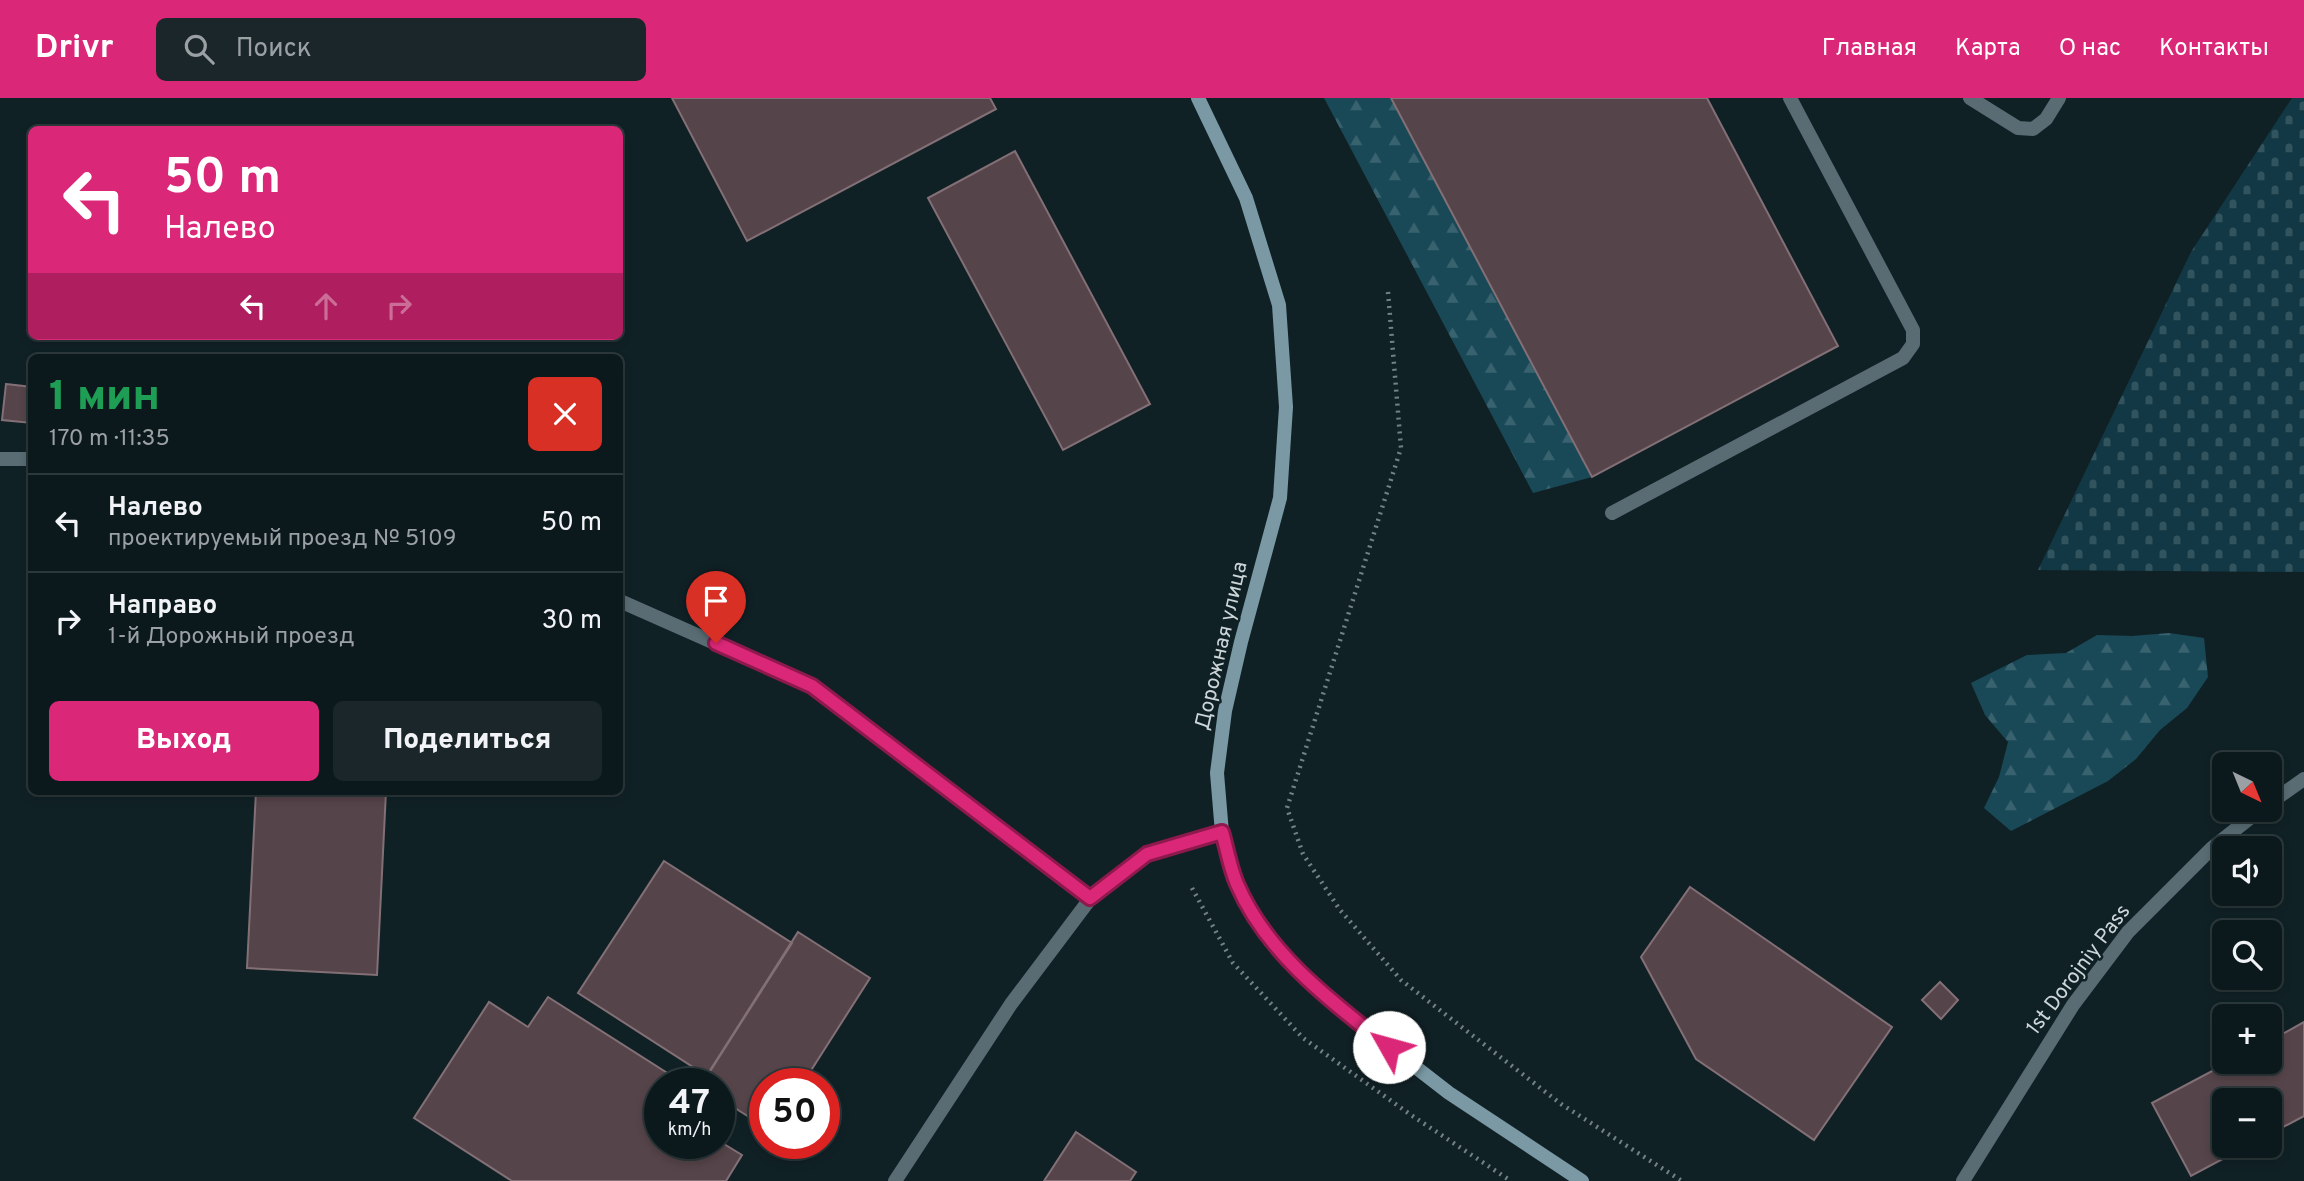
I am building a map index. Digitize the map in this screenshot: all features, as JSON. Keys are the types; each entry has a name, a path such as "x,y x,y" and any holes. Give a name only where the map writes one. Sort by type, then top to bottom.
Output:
{"main road":[{"name":"Дорожная улица","path":"1198,98 1247,198 1279,305 1286,407 1280,498 1225,711 1217,773 1222,832 1236,884 1270,941 1329,1000 1449,1093 1582,1181"}],"street":[{"path":"1612,513 1903,358 1913,344 1913,330 1790,98"},
{"path":"1970,98 2018,128 2033,129 2046,119 2059,98"},
{"path":"0,459 28,459"},
{"path":"623,602 812,686 1090,898"},
{"path":"2282,795 2304,779"},
{"name":"1st Dorojniy Pass","path":"1963,1181 2073,1005 2127,932 2212,848 2245,822"},
{"path":"895,1181 1012,1004 1090,898 1147,854 1222,832"}],"path":[{"path":"1388,292 1401,448 1287,808 1303,854 1325,888 1340,910 1401,980 1561,1104 1682,1181"},
{"path":"1192,888 1233,963 1303,1038 1411,1115 1511,1181"}],"green space":[{"path":"1324,98 1391,98 1592,477 1533,493"},
{"path":"2292,98 2304,98 2304,572 2038,570 2191,252"},
{"path":"2169,633 2204,638 2208,677 2187,708 2160,730 2136,759 2108,781 2011,831 1984,808 1999,777 2008,742 1985,715 1971,683 2027,655 2066,653 2097,635"}],"building":[{"path":"672,98 990,98 996,109 747,241"},
{"path":"1391,98 1707,98 1838,346 1592,477"},
{"path":"1015,151 1150,404 1063,450 928,198"},
{"path":"6,384 28,387 28,423 2,420"},
{"path":"256,795 386,795 377,975 247,968"},
{"path":"664,861 792,943 712,1068 695,1068 578,993"},
{"path":"1690,887 1892,1027 1814,1140 1696,1059 1641,957"},
{"path":"798,932 870,978 813,1068 749,1068 749,1117 735,1108 735,1068 712,1068"},
{"path":"1940,982 1958,1000 1941,1019 1922,1000"},
{"path":"548,997 659,1068 644,1068 644,1159 735,1159 735,1151 742,1155 726,1181 512,1181 414,1118 489,1002 528,1027"},
{"path":"2304,1022 2304,1116 2282,1128 2282,1088 2212,1088 2212,1158 2225,1158 2191,1176 2152,1103 2212,1071 2212,1074 2282,1074 2282,1034"},
{"path":"1076,1132 1136,1172 1130,1181 1044,1181"}],"route":[{"path":"716,643 812,686 1090,898 1147,854 1222,832 1236,884 1270,941 1329,1000 1389,1047"}]}
